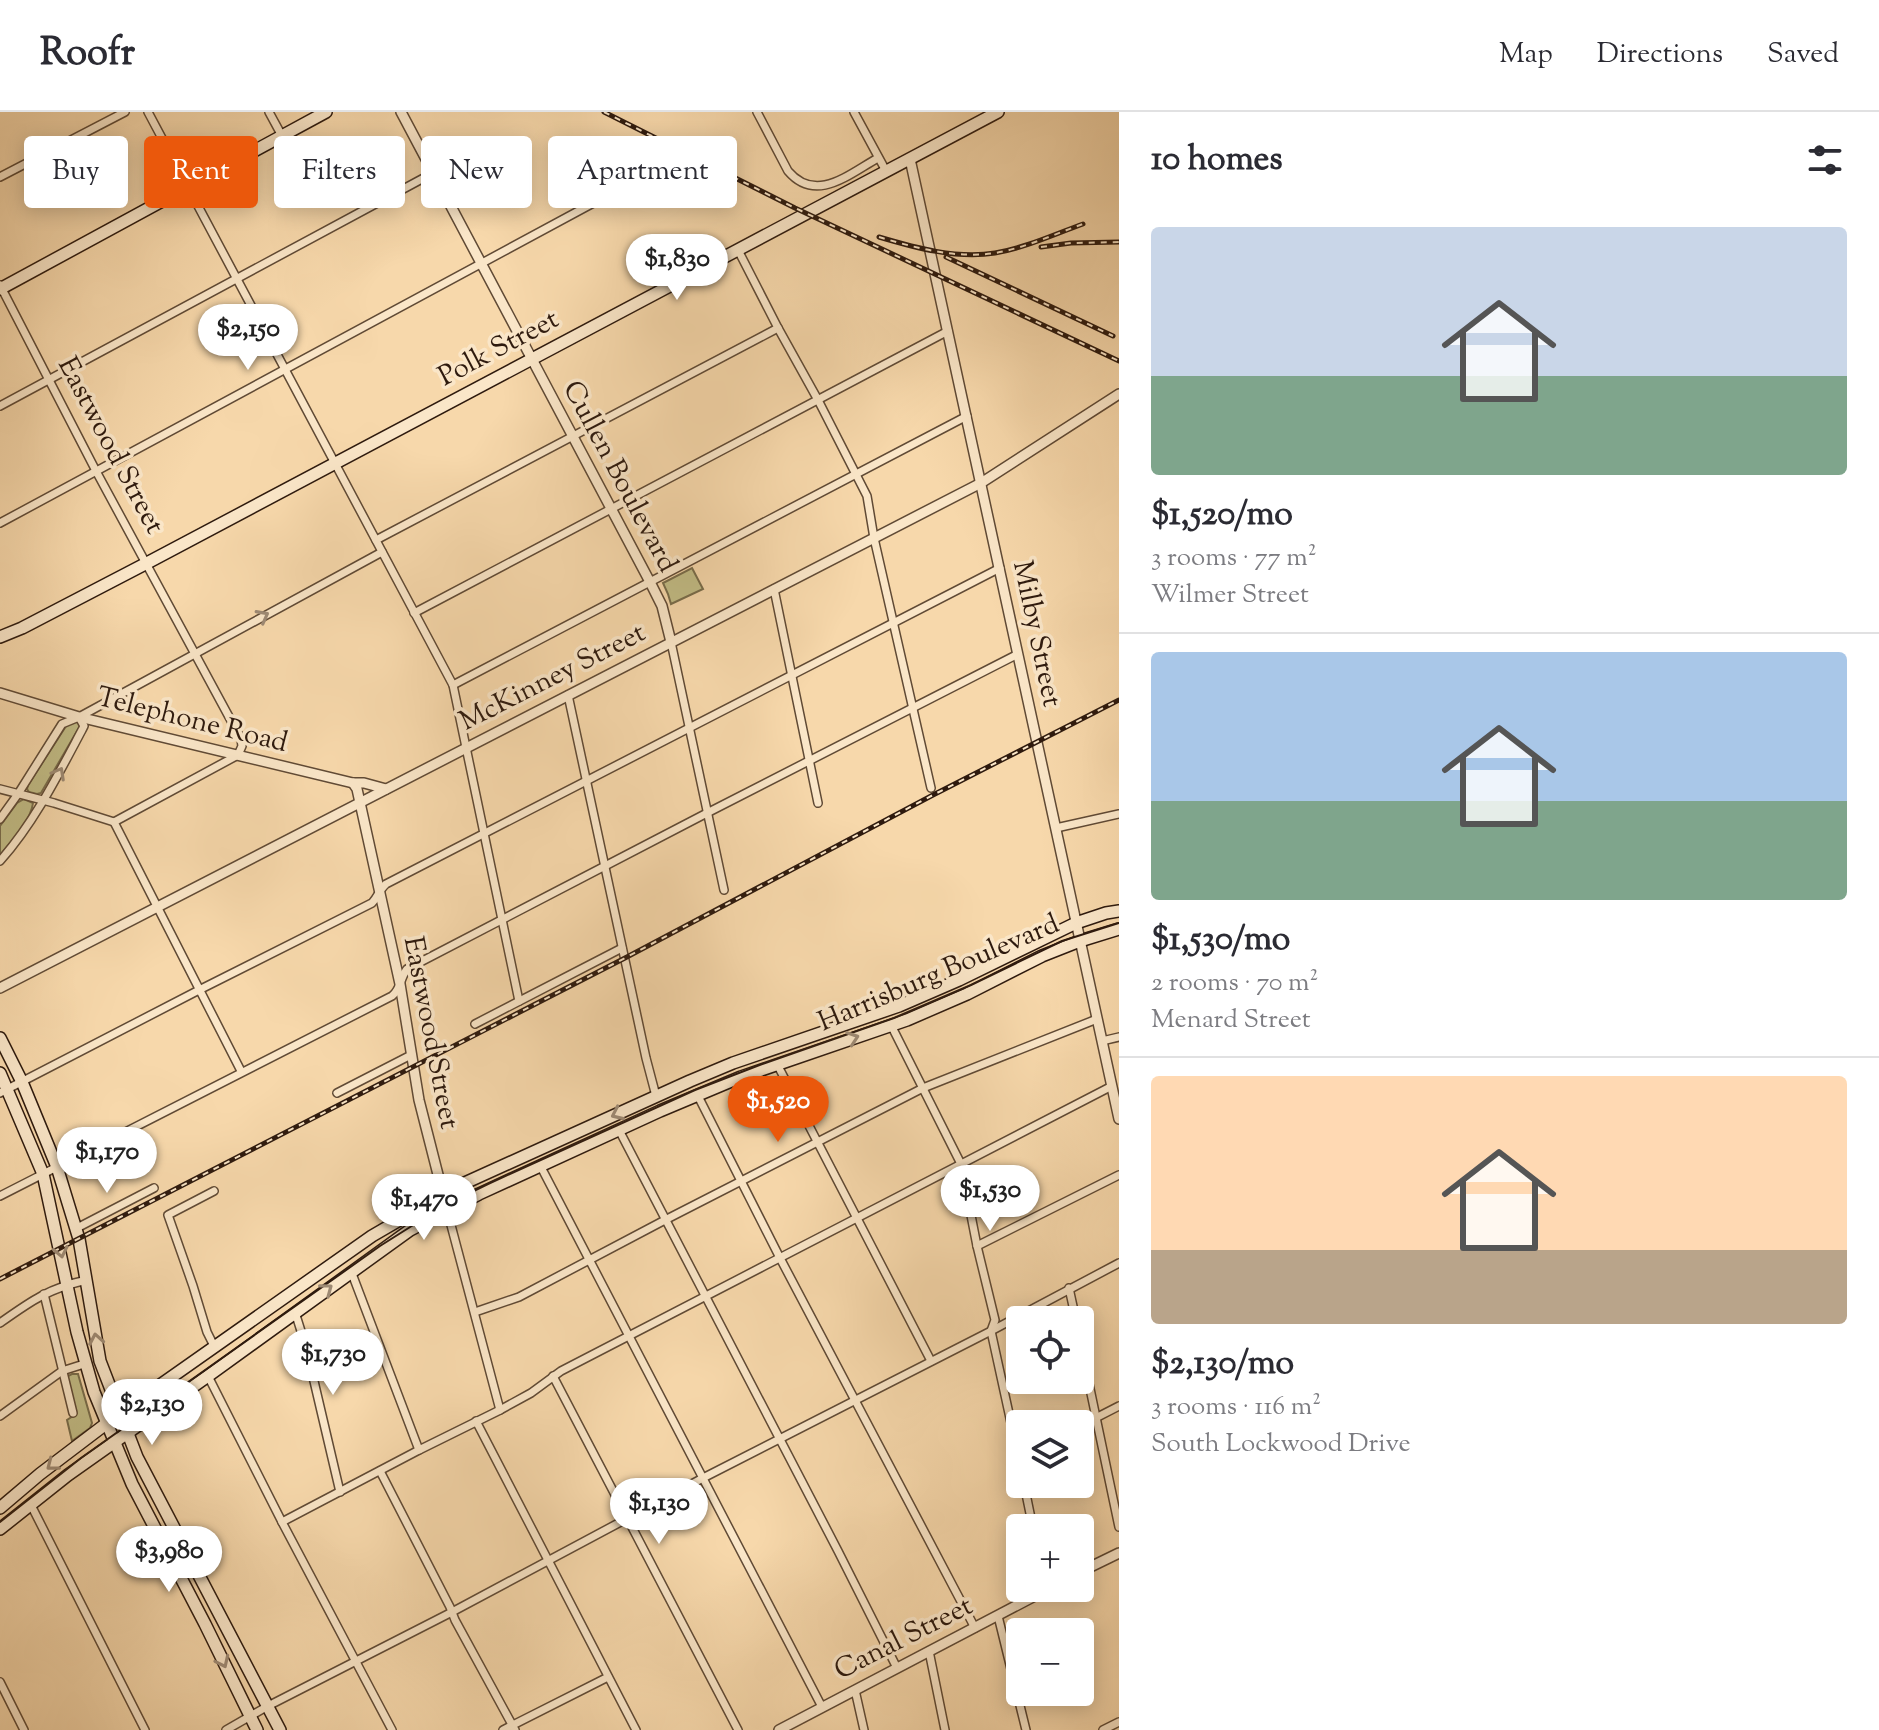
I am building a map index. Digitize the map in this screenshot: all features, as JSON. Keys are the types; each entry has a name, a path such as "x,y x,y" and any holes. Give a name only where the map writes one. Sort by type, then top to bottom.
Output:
{"main road":[{"path":"282,136 326,112"},
{"name":"Polk Street","path":"0,637 147,563 998,112"},
{"path":"0,287 149,208"},
{"name":"Polk Street","path":"0,645 22,628"},
{"name":"Harrisburg Boulevard","path":"0,1508 106,1423 372,1236 442,1194 733,1063 899,1006 1076,923 1119,911"},
{"name":"Harrisburg Boulevard","path":"0,1529 68,1475 351,1271 410,1230 447,1210 660,1111 777,1064 891,1025 967,994 1042,956 1119,929"},
{"path":"0,1038 57,1167 87,1280 100,1361 119,1414 137,1457 280,1730"},
{"path":"0,1073 4,1091 43,1174 84,1364 106,1423 157,1535 257,1730"},
{"path":"157,1535 174,1525"},
{"path":"205,1624 220,1616"}],"street":[{"path":"0,177 125,112"},
{"path":"148,112 161,136"},
{"path":"269,112 282,136"},
{"name":"Cullen Boulevard","path":"401,112 421,150"},
{"path":"757,112 788,171 805,186 830,184 878,158"},
{"path":"854,112 886,171"},
{"name":"Milby Street","path":"910,159 1119,1119"},
{"path":"0,406 421,179"},
{"path":"200,208 453,685 519,1001"},
{"name":"Cullen Boulevard","path":"452,208 662,606 724,890"},
{"path":"0,523 586,208"},
{"path":"738,250 867,496 931,788"},
{"name":"Eastwood Street","path":"0,287 241,739 238,755"},
{"path":"376,540 778,328"},
{"path":"414,613 948,331"},
{"name":"McKinney Street","path":"0,988 981,483 1119,394"},
{"path":"453,685 967,416"},
{"path":"0,819 62,724 382,552"},
{"path":"4,1091 372,903 386,884 1000,568"},
{"path":"774,589 818,803"},
{"path":"0,1196 392,996 407,969 1018,654"},
{"name":"Telephone Road","path":"0,693 79,717 386,789"},
{"path":"568,695 656,1096"},
{"path":"0,861 43,800 82,730 84,726 79,717"},
{"path":"0,789 114,822 238,755"},
{"path":"353,783 360,803"},
{"name":"Eastwood Street","path":"360,803 400,984 419,1100 500,1410"},
{"path":"1056,828 1119,814"},
{"path":"114,822 241,1071"},
{"path":"475,1024 622,948"},
{"path":"475,1312 519,1297 923,1088 1097,1019"},
{"path":"891,1025 961,1164 995,1320 991,1331 1009,1410"},
{"path":"1102,1041 1119,1037"},
{"path":"337,1093 411,1055"},
{"path":"777,1064 931,1361"},
{"path":"282,1522 500,1410 531,1393 553,1376 628,1336 1112,1086"},
{"path":"698,1096 975,1628"},
{"path":"619,1130 897,1668"},
{"path":"541,1167 822,1707"},
{"path":"977,1246 1119,1175"},
{"path":"75,1229 154,1188"},
{"path":"214,1191 168,1215 215,1348"},
{"path":"226,1730 1119,1263"},
{"path":"351,1271 419,1450"},
{"path":"0,1323 44,1294 87,1280"},
{"path":"1069,1288 1073,1306"},
{"path":"44,1294 73,1413"},
{"path":"295,1312 340,1492"},
{"path":"0,1416 62,1371 84,1364"},
{"path":"208,1376 392,1730"},
{"path":"553,1376 738,1730"},
{"path":"1091,1394 1119,1527"},
{"path":"1096,1418 1119,1406"},
{"path":"476,1421 636,1730"},
{"path":"380,1471 513,1728"},
{"path":"31,1505 145,1730"},
{"path":"1094,1565 1119,1553"},
{"name":"Canal Street","path":"783,1729 1023,1602"},
{"path":"998,1616 1026,1730"},
{"path":"929,1651 945,1730"},
{"path":"503,1730 513,1728 608,1677"},
{"path":"0,1682 24,1730"},
{"path":"855,1690 864,1730"},
{"path":"1103,1730 1119,1722"}],"shaded area":[{"path":"692,568 703,589 671,604 663,583"},
{"path":"80,721 41,793 29,792 28,785 68,723"},
{"path":"24,799 33,803 29,816 0,855 0,826 17,803"},
{"path":"78,1374 92,1423 72,1441 67,1420 73,1416 66,1377"}],"tram line":[{"path":"0,1522 81,1458 380,1246 445,1205 695,1090 894,1018 1062,941 1119,923"}],"railway":[{"path":"604,112 795,208 1119,361"},
{"path":"879,237 966,255 1017,248 1083,224"},
{"path":"1041,247 1119,242"},
{"path":"946,257 1113,336"},
{"path":"0,1279 1119,700"}]}
